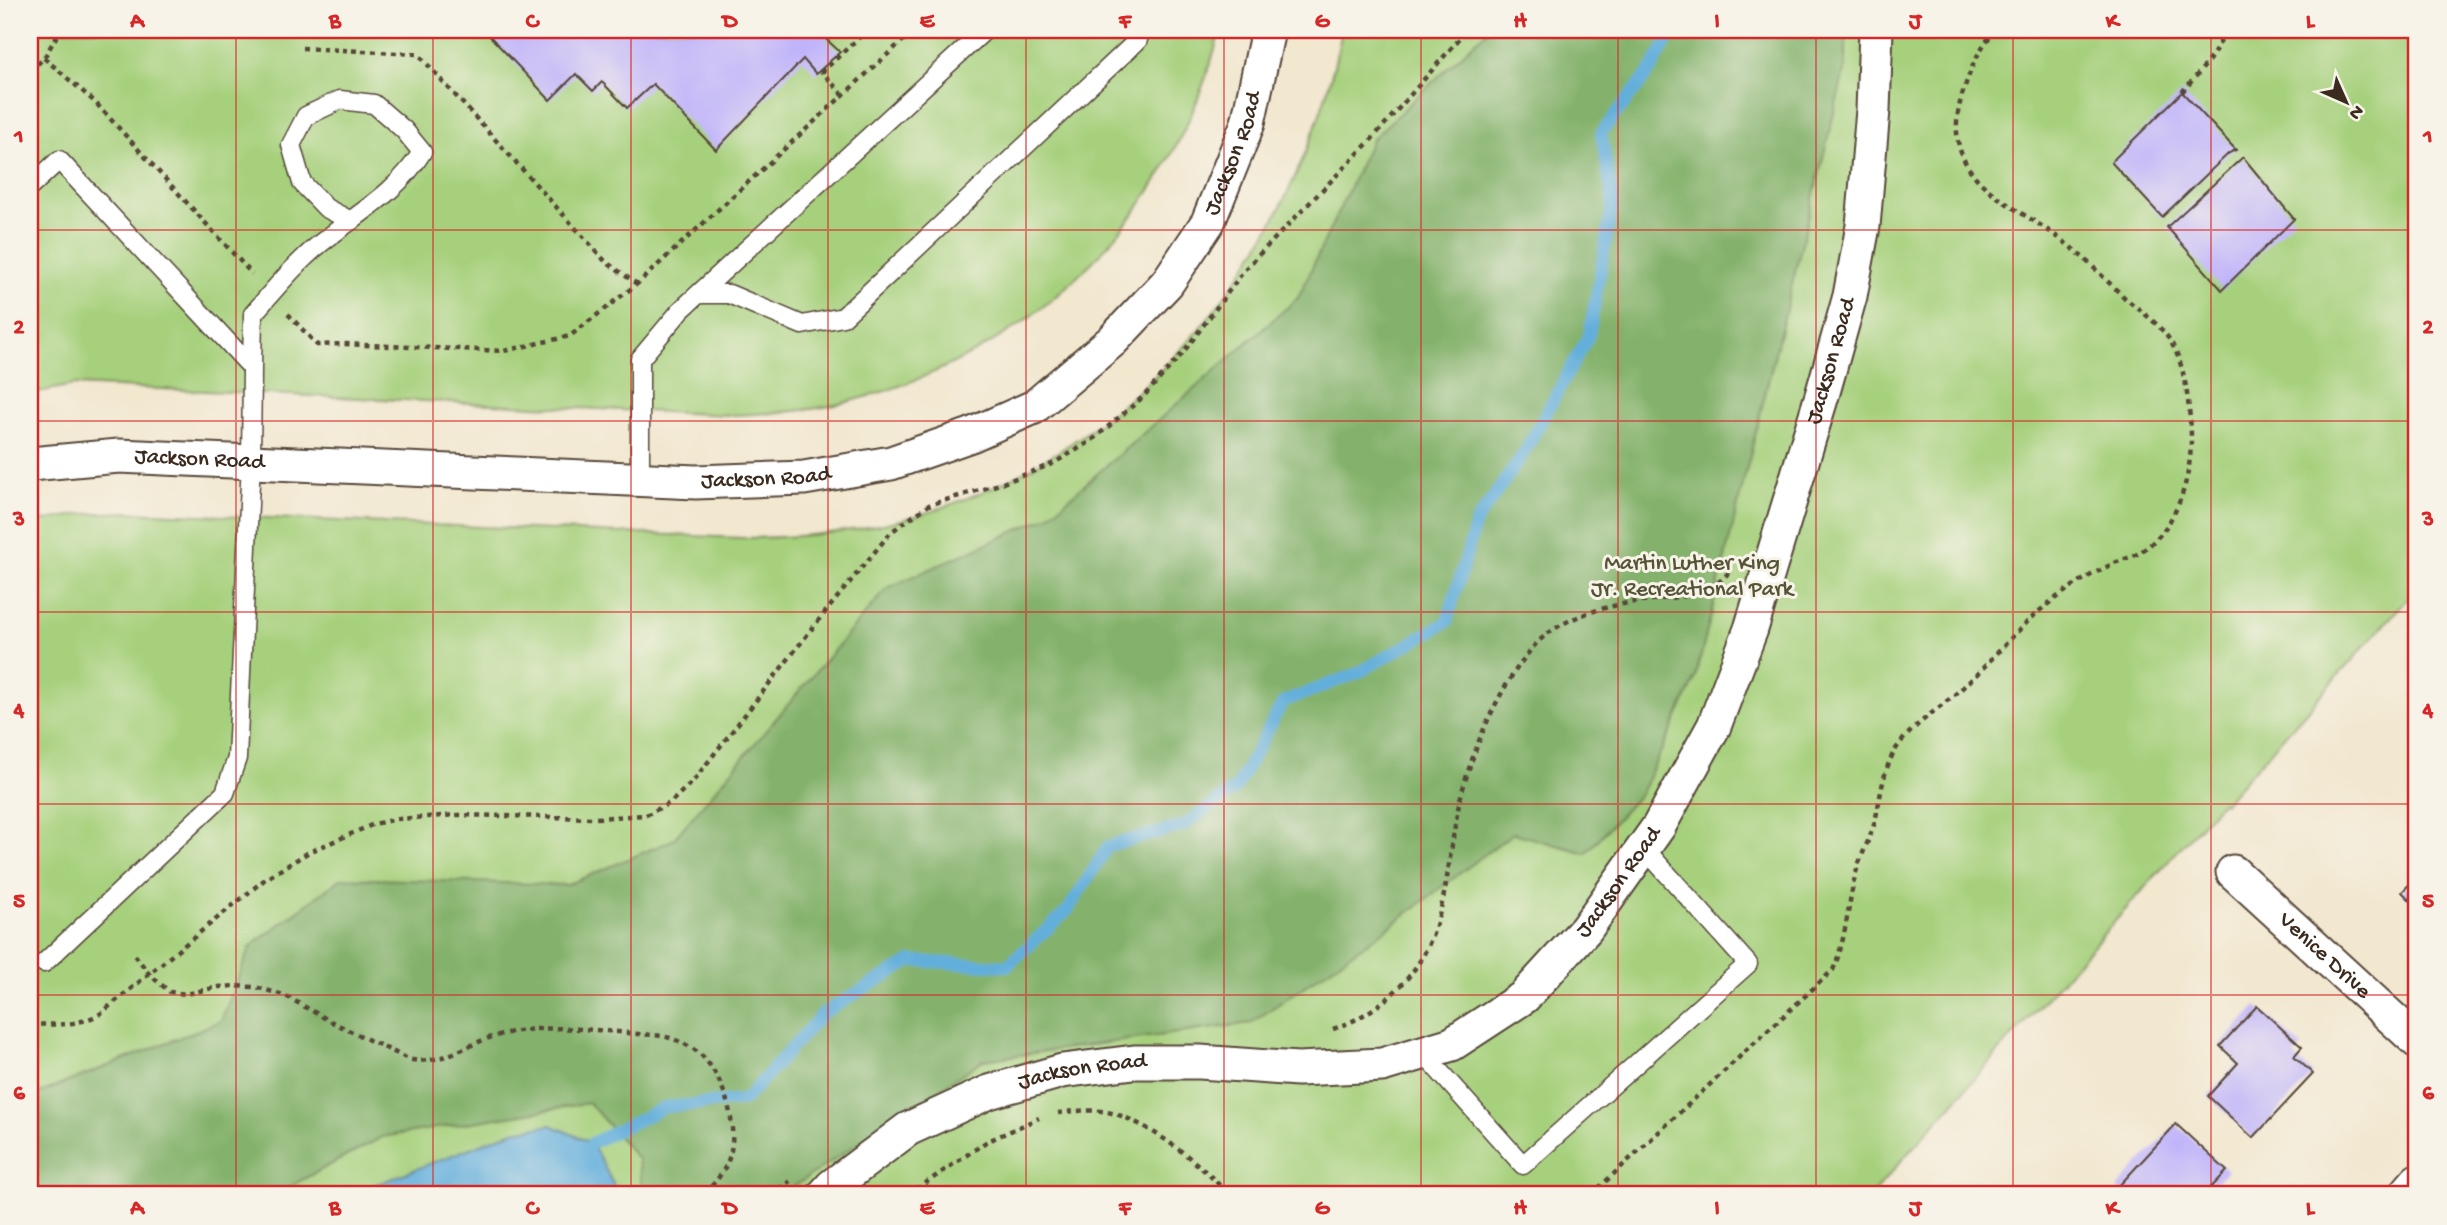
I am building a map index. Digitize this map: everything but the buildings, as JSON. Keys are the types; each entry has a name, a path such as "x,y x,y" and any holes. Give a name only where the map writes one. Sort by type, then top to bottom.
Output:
{"street":[{"name":"Jackson Road","path":"30,464 119,456 696,482 804,478 891,463 971,435 1034,407 1112,341 1167,283 1208,222 1248,123 1268,30"},
{"name":"Jackson Road","path":"824,1195 832,1186 908,1129 989,1092 1062,1071 1134,1062 1200,1062 1298,1069 1382,1065 1452,1044 1524,997 1586,929 1659,826 1714,726 1751,629 1850,296 1863,226 1873,110 1876,30"},
{"name":"Venice Drive","path":"2233,872 2417,1041"},
{"path":"2405,1195 2417,1181"}],"lane":[{"path":"640,480 640,359 681,310 985,30"},
{"path":"699,293 729,294 802,325 842,317 1138,40 1128,30"},
{"path":"44,963 225,793 237,758 251,462 253,314 319,245 351,221 409,174 422,152 404,130 374,104 340,100 306,116 291,145 302,183 326,208 351,221"},
{"path":"30,187 59,160 252,368"},
{"path":"1423,1053 1523,1165 1748,964 1644,848"}],"path":[{"path":"30,71 44,58 60,30"},
{"path":"843,95 822,72 867,30"},
{"path":"44,58 95,102 317,345 504,351 570,336 637,284 911,33 947,30"},
{"path":"30,1024 57,1025 85,1021 100,1014 264,880 309,852 374,824 397,819 458,815 596,818 646,815 670,803 694,780 891,532 929,505 1003,483 1052,464 1090,442 1143,397 1182,354 1246,268 1372,139 1467,30"},
{"path":"1591,1195 1833,970 1846,930 1856,872 1871,837 1886,770 1895,750 2057,597 2089,576 2137,554 2150,545 2166,524 2183,490 2190,466 2190,417 2177,353 2162,330 2067,244 1998,200 1966,164 1960,148 1958,129 1961,99 1971,66 1980,48 1996,30"},
{"path":"2182,92 2203,69 2223,38 2225,30"},
{"path":"302,48 418,54 606,261 637,284"},
{"path":"1326,1031 1363,1017 1380,1004 1409,977 1427,951 1441,909 1462,791 1476,750 1498,701 1518,667 1535,646 1549,632 1572,620 1613,607 1708,590 1718,584 1733,567"},
{"path":"135,955 163,988 178,994 186,995 235,986 255,987 284,995 330,1021 408,1059 421,1062 433,1061 500,1034 534,1030 578,1028 669,1038 685,1044 709,1065 723,1091 731,1115 733,1149 729,1161 703,1195"},
{"path":"908,1195 986,1142 1012,1129 1057,1113 1082,1110 1108,1112 1155,1134 1213,1176 1228,1195"},
{"path":"771,1195 798,1174"}],"green space":[{"path":"30,30 1220,30 1198,99 1167,163 1128,221 1082,273 1029,317 970,355 905,384 835,405 730,415 73,385 30,394"},
{"name":"Martin Luther King Jr. Recreational Park","path":"1342,30 2417,30 2417,588 2224,803 2222,801 1871,1195 30,1195 30,523 81,514 129,512 742,538 831,533 919,515 999,484 1072,443 1139,391 1197,331 1248,264 1289,190 1321,112"},
{"path":"1488,30 1846,30 1846,64 1695,680 1641,793 1586,853 1513,833 1384,931 1251,1023 983,1060 781,1195 643,1195 638,1159 589,1103 382,1137 274,1195 30,1195 30,1097 221,1021 251,946 342,878 567,885 673,840 887,588 1049,516 1298,298 1372,139"}],"water":[{"path":"551,1125 592,1143 616,1190 613,1195 349,1195 514,1131"}],"waterway":[{"path":"592,1143 665,1107 745,1100 823,1013 911,961 1007,966 1068,910 1108,846 1183,826 1236,788 1283,702 1358,673 1447,622 1476,522 1524,453 1589,335 1613,202 1601,133 1651,70 1673,30"}]}
